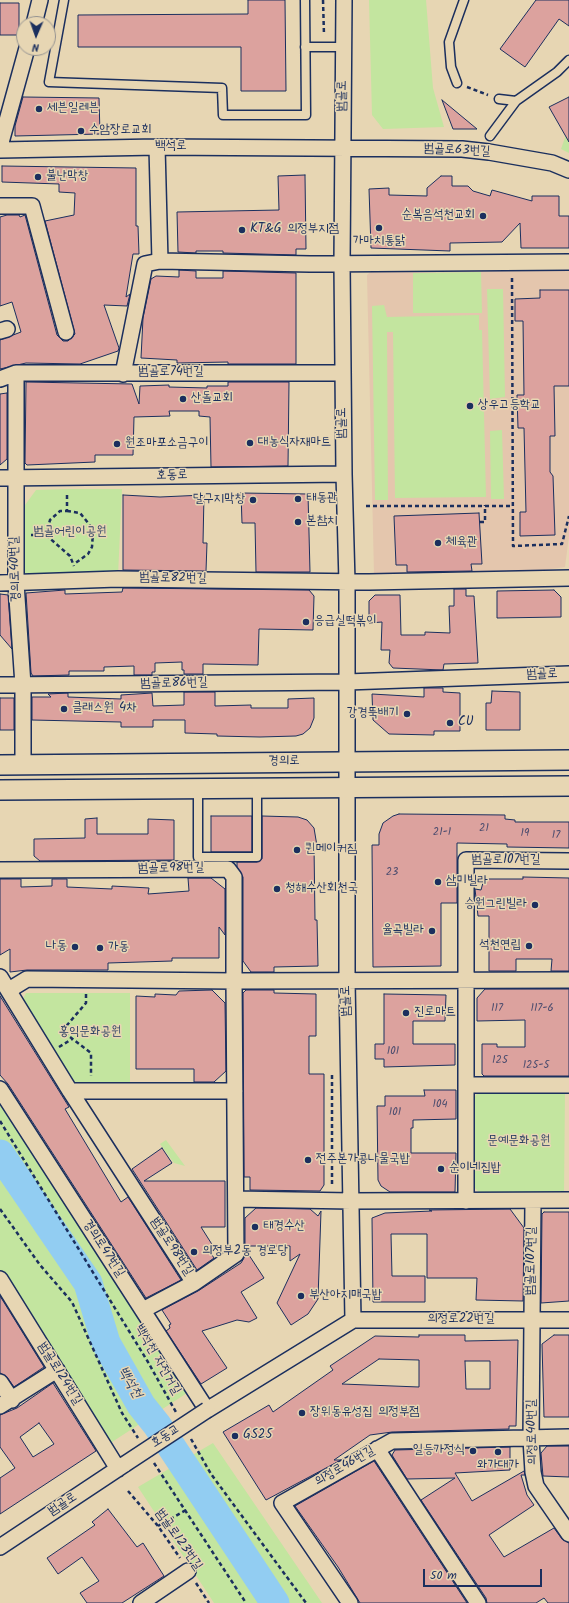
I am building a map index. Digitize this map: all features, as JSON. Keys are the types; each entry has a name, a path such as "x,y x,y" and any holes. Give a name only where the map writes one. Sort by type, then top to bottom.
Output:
{"street":[{"path":"36,16 40,0"},
{"name":"범골로","path":"344,0 342,264 344,474 347,582 347,981 353,1320"},
{"path":"0,146 25,56"},
{"path":"157,147 160,261"},
{"name":"백석로","path":"0,150 157,147 342,148"},
{"name":"범골로63번길","path":"342,148 458,149 489,152 552,163 569,170"},
{"path":"0,206 32,206 66,332"},
{"path":"123,374 145,264 160,261 342,264 569,262"},
{"name":"범골로74번길","path":"0,379 16,373 343,373"},
{"name":"경의로40번길","path":"16,373 7,478 15,535 16,583 22,685 23,764"},
{"name":"호동로","path":"7,478 344,474"},
{"path":"347,582 569,578"},
{"name":"범골로82번길","path":"0,583 118,579 347,582"},
{"name":"범골로","path":"347,682 569,674"},
{"name":"범골로86번길","path":"0,685 347,682"},
{"name":"경의로","path":"0,765 569,760"},
{"name":"경의로","path":"0,790 569,786"},
{"name":"범골로107번길","path":"466,1201 466,860 569,861"},
{"name":"범골로98번길","path":"0,870 228,869 234,877 236,1254 194,1283 70,1091 0,977"},
{"path":"9,990 27,980 569,980"},
{"path":"466,1085 569,1085"},
{"name":"경의로47번길","path":"0,1089 207,1410"},
{"path":"70,1091 235,1091"},
{"path":"236,1199 351,1201 569,1200"},
{"name":"범골로107번길","path":"532,1321 533,1201"},
{"name":"범골로124번길","path":"0,1279 57,1370 122,1466"},
{"path":"143,1310 194,1283"},
{"name":"의정로22번길","path":"353,1320 569,1320"},
{"name":"호동교","path":"122,1466 207,1410 353,1320"},
{"name":"의정로40번길","path":"532,1321 531,1439 536,1486 569,1534"},
{"path":"0,1382 6,1403 57,1370"},
{"name":"의정로46번길","path":"350,1603 282,1504 377,1448 392,1441 569,1437"},
{"path":"377,1448 478,1603"},
{"name":"범골로","path":"0,1547 122,1466"},
{"path":"141,1603 188,1572"}],"lane":[{"path":"64,0 49,82 222,88 223,115 306,114 305,0"},
{"path":"457,84 451,67 449,42 464,0"},
{"path":"305,47 344,47"},
{"path":"490,136 516,101 557,72 569,60"},
{"path":"500,99 516,101"},
{"path":"198,789 198,857 257,857 257,788"}],"path":[{"path":"323,0 324,46"},
{"path":"457,84 500,99"},
{"path":"512,272 513,546 562,544 569,516"},
{"path":"67,511 68,478"},
{"path":"480,522 485,522 485,505"},
{"path":"366,506 513,506"},
{"path":"46,535 50,520 60,511 80,513 89,524 93,532 92,547 88,554 74,565"},
{"path":"15,535 46,535 70,556 74,565 74,581"},
{"path":"86,980 86,1003 62,1031 91,1053 91,1091"},
{"path":"332,1070 332,1189"},
{"name":"백석천 자전거길","path":"0,1121 148,1362 177,1415"},
{"path":"0,1209 40,1265 72,1302 122,1413 139,1439"},
{"path":"188,1434 211,1474 306,1603"},
{"path":"151,1458 246,1603"},
{"name":"범골로123번길","path":"128,1491 158,1526 209,1603"},
{"path":"158,1526 186,1510"}],"shaded area":[{"name":"상우고등학교","path":"376,267 569,268 569,536 565,567 504,576 374,574 367,275"}],"green space":[{"path":"369,0 426,0 433,88 444,127 383,129 372,115"},
{"path":"569,131 569,153 561,149 567,132"},
{"path":"481,272 482,313 413,313 413,273"},
{"path":"487,289 503,289 505,397 490,399"},
{"path":"384,305 387,317 479,315 479,330 482,330 486,497 395,498 393,332 387,332 388,500 375,500 372,306"},
{"path":"502,430 504,499 491,499 490,431"},
{"name":"범골어린이공원","path":"122,489 118,576 24,579 25,505 36,490"},
{"name":"홍익문화공원","path":"26,993 130,993 130,1083 75,1083 23,999"},
{"name":"문예문화공원","path":"479,1091 565,1092 564,1194 480,1193 474,1187 474,1098"},
{"path":"0,1103 187,1393 109,1444 0,1273"},
{"path":"166,1140 185,1166 174,1163 160,1144"},
{"path":"213,1443 322,1603 214,1603 138,1487"}],"building":[{"path":"248,0 285,0 286,91 241,91 241,47 78,47 78,15 248,14"},
{"path":"536,0 569,0 569,26 559,19 525,67 500,49"},
{"path":"0,3 19,3 19,16 16,16 16,35 0,35"},
{"path":"23,97 99,98 100,134 15,136 15,126"},
{"path":"569,97 569,142 549,107"},
{"path":"442,100 477,129 453,129"},
{"path":"2,166 136,168 136,226 138,226 139,254 133,254 126,297 130,294 127,306 104,305 119,348 118,351 80,364 26,363 0,369 0,340 21,332 12,302 0,306 0,217 7,215 19,215 20,217 25,215 57,335 63,341 68,341 75,334 45,221 74,215 75,193 59,192 59,184 2,182"},
{"name":"KT&G 의정부지점","path":"305,175 306,249 296,249 296,255 223,253 223,251 196,251 196,253 178,252 177,212 279,210 278,176"},
{"path":"441,176 452,176 452,186 468,186 473,191 490,196 492,190 532,201 532,196 559,196 559,216 569,216 569,248 521,248 520,223 502,242 450,243 450,251 371,248 369,189 389,188 389,195 427,196 427,188"},
{"path":"179,270 196,271 196,278 223,278 223,271 296,273 296,364 228,364 228,362 177,363 177,360 141,358 143,318 151,279 156,276 179,277"},
{"path":"540,290 569,290 569,386 554,386 555,436 550,436 550,472 553,476 555,535 520,536 520,512 526,512 524,428 518,428 517,395 524,395 523,321 515,321 515,299 540,298"},
{"path":"26,382 132,384 139,404 140,386 169,385 169,387 207,388 207,386 228,386 228,382 289,382 288,466 211,467 210,417 199,416 199,411 169,411 170,416 134,417 133,455 95,455 95,462 27,465 25,463"},
{"path":"7,393 7,459 0,465 0,394"},
{"path":"241,493 308,494 310,572 256,572 255,523 242,523"},
{"path":"123,495 160,497 204,495 203,543 207,543 206,571 123,570"},
{"name":"체육관","path":"479,513 482,564 471,564 472,571 407,572 407,565 396,565 394,516"},
{"path":"123,588 309,590 314,596 313,630 259,629 258,665 203,664 203,674 184,674 184,670 182,670 182,662 155,663 155,672 152,672 152,675 134,675 134,666 104,667 104,671 69,671 69,675 33,676 31,673 26,593 65,590 65,594 122,592"},
{"path":"454,589 466,589 466,596 474,596 478,663 444,664 443,670 393,668 389,663 390,650 381,650 382,622 369,623 369,601 375,595 400,595 401,635 425,635 425,632 450,633 449,606 454,606"},
{"path":"554,590 561,597 561,617 497,618 497,591"},
{"path":"0,594 8,595 12,649 0,635"},
{"path":"424,688 443,688 443,692 460,693 460,731 434,731 434,735 389,734 373,720 372,694 424,697"},
{"path":"492,691 520,692 520,730 486,730 486,703 491,703"},
{"path":"184,692 215,692 215,706 251,705 251,708 288,708 288,699 314,698 314,718 310,728 303,734 296,736 260,737 217,736 217,734 185,733 185,720 153,720 153,727 121,727 121,722 32,720 32,697 51,697 48,694 68,693 68,697 121,699 121,695 152,693 153,706 184,705"},
{"path":"0,698 14,698 14,730 0,730"},
{"path":"399,814 505,815 505,819 515,820 515,822 569,822 569,848 507,847 507,844 457,843 457,903 441,903 441,966 373,967 372,845 379,845 379,834 383,823"},
{"path":"211,816 252,816 252,852 211,852"},
{"path":"262,816 298,817 307,820 314,828 317,846 314,846 315,920 317,920 318,966 274,967 274,972 251,972 243,961 243,877 237,867 237,862 257,862 262,859"},
{"path":"97,818 97,834 148,834 148,819 174,820 174,860 40,861 34,856 34,839 85,838 85,819"},
{"path":"523,877 569,878 569,971 551,971 552,959 516,959 516,971 489,971 489,916 478,916 475,889 481,890 484,879 523,879"},
{"path":"188,878 211,878 225,889 225,935 219,927 219,958 172,958 172,961 108,963 108,970 27,970 10,972 10,949 0,955 0,879 21,879 21,887 52,886 52,879 67,879 67,887 112,889 112,886 149,888 148,894 189,891"},
{"path":"485,989 569,989 569,1076 484,1076 482,1074 482,1044 497,1044 497,1047 525,1047 525,1020 477,1021 477,998"},
{"path":"212,990 225,1003 226,1071 214,1082 194,1082 194,1069 136,1069 136,996 155,997 155,994 176,995 179,991"},
{"path":"246,990 274,990 274,993 316,994 316,1036 309,1036 309,1074 324,1074 324,1185 320,1191 250,1190 250,1177 244,1177 243,993"},
{"path":"384,994 446,995 445,1021 413,1021 413,1044 455,1044 455,1065 384,1067 384,1059 375,1059 375,1044 384,1044"},
{"path":"0,996 69,1107 65,1109 121,1202 128,1197 181,1280 146,1298 8,1084 0,1075"},
{"path":"424,1090 456,1090 456,1119 413,1120 413,1128 411,1128 411,1153 456,1153 455,1192 390,1192 381,1186 378,1180 377,1106 385,1106 385,1096 425,1096"},
{"path":"162,1148 172,1163 144,1181 225,1181 225,1227 201,1227 213,1246 208,1249 214,1258 197,1270 132,1169"},
{"path":"256,1208 310,1209 318,1216 321,1211 318,1299 308,1314 291,1325 277,1303 300,1254 290,1261 290,1246 245,1246 245,1218"},
{"path":"510,1209 524,1228 523,1301 476,1300 477,1278 427,1278 427,1234 391,1234 392,1276 425,1276 425,1302 373,1302 372,1218 385,1213 432,1211 429,1210"},
{"path":"544,1212 569,1212 569,1301 541,1303 542,1214"},
{"path":"245,1249 264,1278 241,1292 257,1318 249,1322 237,1320 202,1331 227,1368 201,1384 166,1331 170,1328 169,1325 171,1324 162,1310 198,1291 241,1263 244,1258"},
{"path":"0,1296 44,1367 14,1387 7,1377 0,1373"},
{"path":"419,1335 465,1335 465,1341 518,1340 516,1426 509,1426 509,1429 392,1432 370,1435 334,1460 341,1460 266,1500 223,1432 269,1405 273,1412 333,1370 330,1366 375,1336 419,1337","holes":["379,1359 419,1360 419,1387 342,1384","465,1361 490,1361 490,1389 466,1389"]},
{"path":"554,1335 569,1335 569,1417 544,1417 542,1344"},
{"path":"53,1383 96,1451 0,1514 0,1478 15,1468 0,1447 0,1415 17,1408","holes":["39,1423 54,1444 33,1457 20,1437"]},
{"path":"547,1446 569,1446 569,1477 543,1476 541,1453"},
{"path":"510,1447 510,1470 455,1473 472,1501 524,1471 525,1475 521,1475 527,1495 534,1505 489,1535 504,1557 554,1528 562,1539 569,1543 569,1603 548,1603 544,1598 536,1603 487,1603 486,1598 421,1500 455,1478 407,1479 392,1455 395,1450"},
{"path":"374,1461 467,1603 360,1603 338,1567 295,1506"},
{"path":"108,1509 137,1547 143,1543 164,1576 122,1603 87,1603 80,1593 99,1581 82,1557 58,1574 47,1558 95,1525 92,1522"}],"waterway":[{"name":"백석천","path":"0,1154 88,1283 106,1343 141,1405 157,1425 275,1603"}],"place":[{"name":"세븐일레븐","path":"39,109"},
{"name":"수암장로교회","path":"81,131"},
{"name":"불난막창","path":"38,177"},
{"name":"순복음석천교회","path":"483,216"},
{"name":"가마치통닭","path":"379,228"},
{"name":"KT&G 의정부지점","path":"242,230"},
{"name":"산돌교회","path":"183,399"},
{"name":"상우고등학교","path":"470,406"},
{"name":"대농식자재마트","path":"250,443"},
{"name":"원조마포소금구이","path":"117,444"},
{"name":"태동관","path":"298,499"},
{"name":"달구지막창","path":"253,500"},
{"name":"본참치","path":"298,522"},
{"name":"체육관","path":"438,543"},
{"name":"응급실떡볶이","path":"306,622"},
{"name":"클래스원 4차","path":"64,709"},
{"name":"강경뚝배기","path":"407,714"},
{"name":"CU","path":"450,723"},
{"name":"퀸메이커짐","path":"297,850"},
{"name":"삼미빌라","path":"438,882"},
{"name":"청해수산회천국","path":"277,889"},
{"name":"승원그린빌라","path":"535,905"},
{"name":"율곡빌라","path":"432,931"},
{"name":"석천연립","path":"529,946"},
{"name":"나동","path":"75,947"},
{"name":"가동","path":"100,948"},
{"name":"진로마트","path":"406,1013"},
{"name":"전주본가콩나물국밥","path":"308,1160"},
{"name":"순이네집밥","path":"441,1169"},
{"name":"태경수산","path":"255,1227"},
{"name":"의정부2동 경로당","path":"194,1252"},
{"name":"부산아지매국밥","path":"301,1296"},
{"name":"장위동유성집 의정부점","path":"302,1413"},
{"name":"GS25","path":"235,1436"},
{"name":"일등가정식","path":"473,1451"},
{"name":"와가대가","path":"498,1452"}]}
